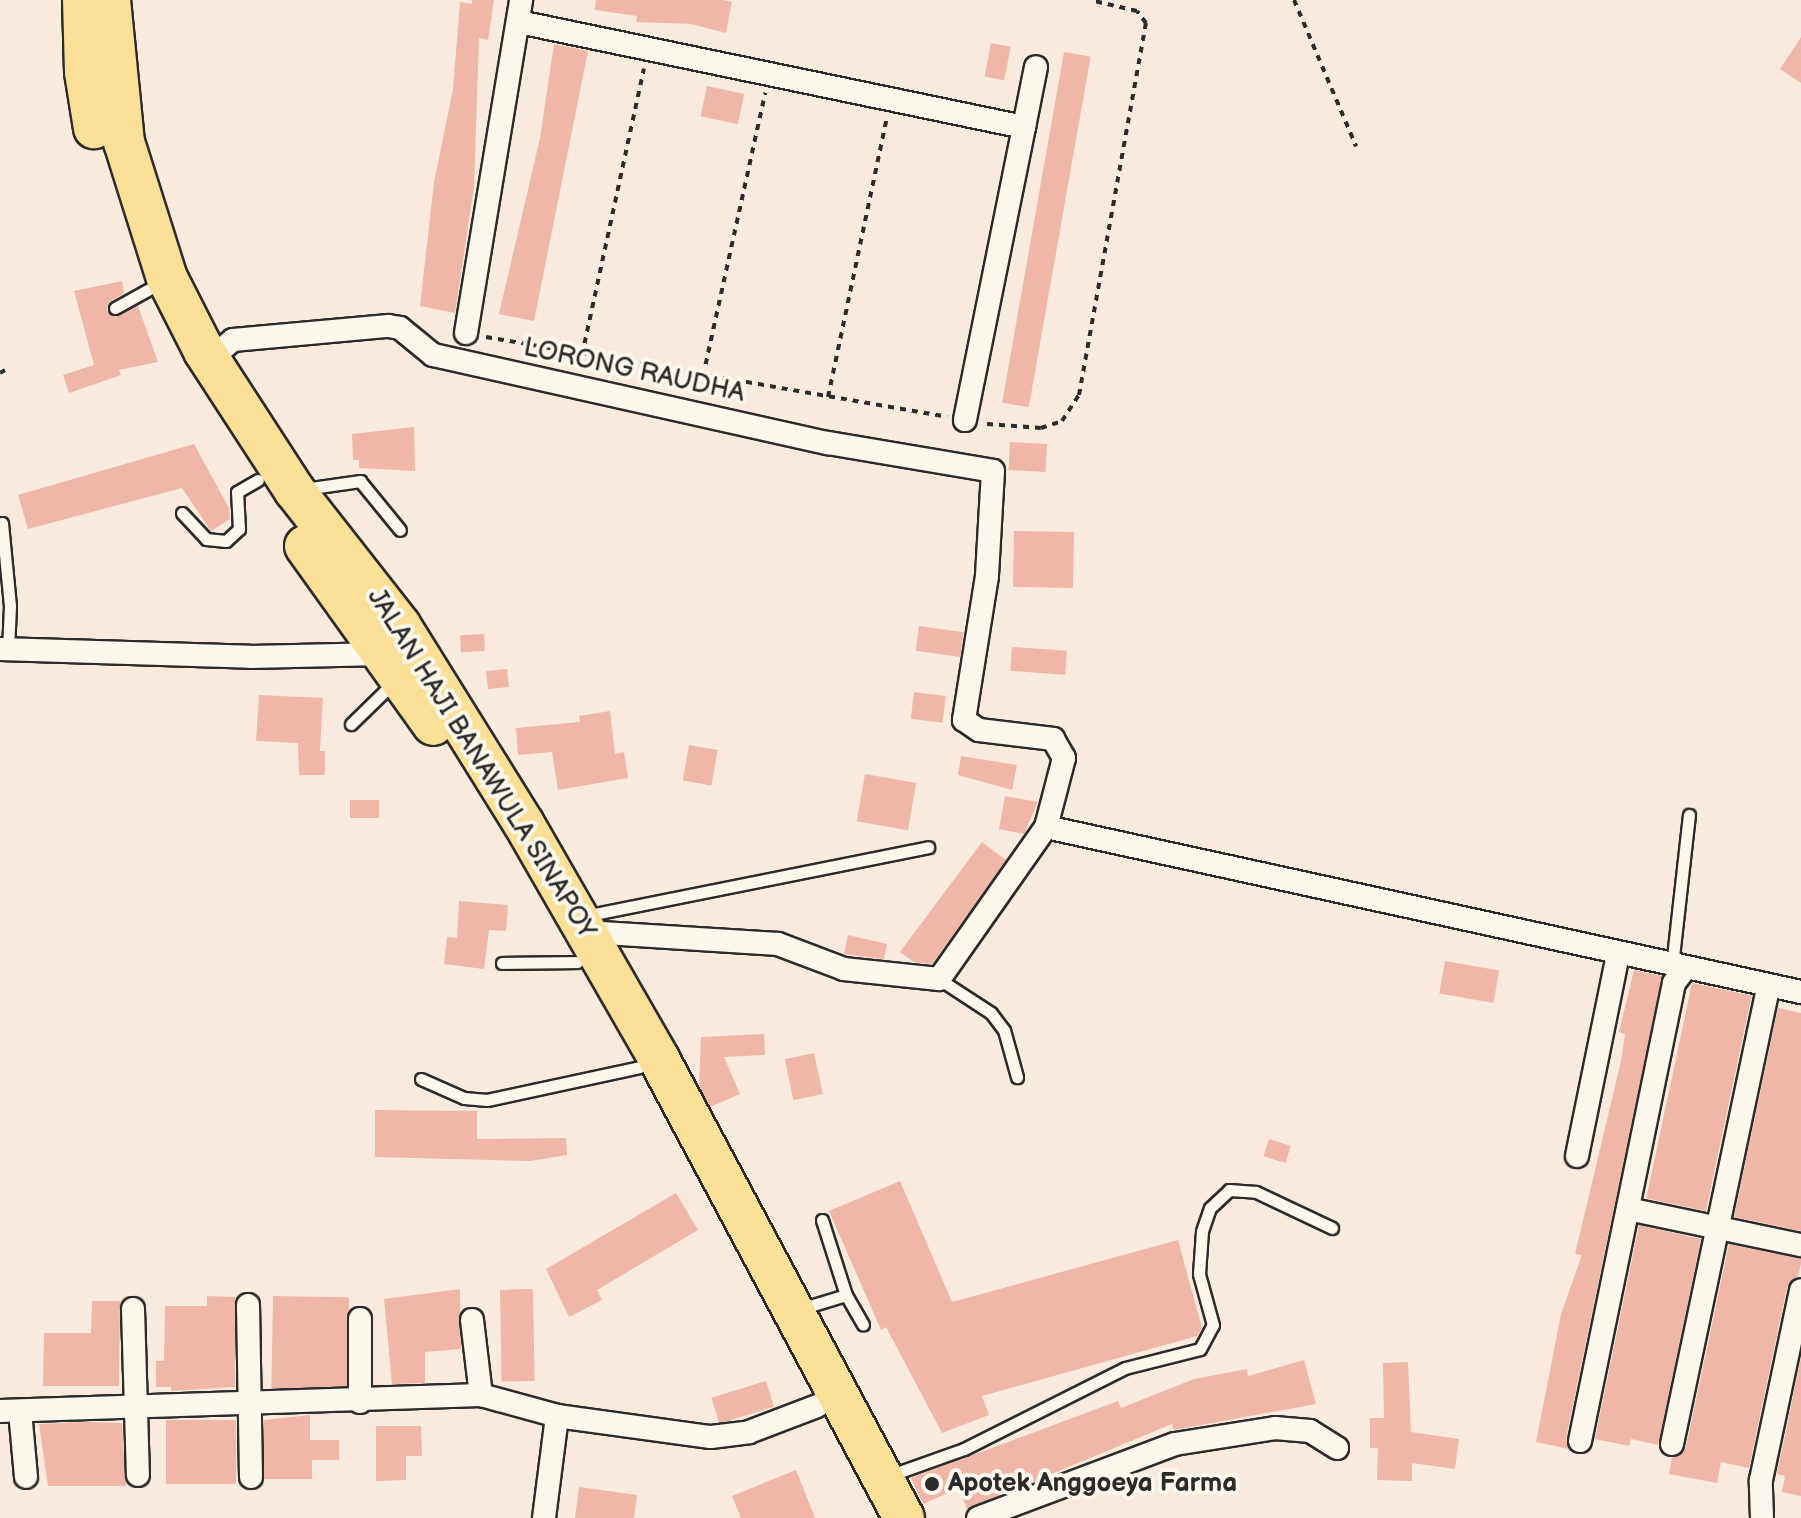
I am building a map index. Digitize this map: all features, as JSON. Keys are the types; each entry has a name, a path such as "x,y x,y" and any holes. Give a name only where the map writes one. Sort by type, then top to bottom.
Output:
{"highway":[{"name":"JALAN HAJI BANAWULA SINAPOY","path":"83,0 93,122 131,299 210,407 400,625 796,1311 904,1518"},
{"name":"JALAN HAJI BANAWULA SINAPOY","path":"110,0 124,142 167,278 277,485 391,666 582,937 639,1067 874,1518"}],"street":[{"path":"466,333 520,11 648,49 1024,127"},
{"path":"965,420 1036,67"},
{"name":"LORONG RAUDHA","path":"209,360 233,340 307,331 400,328 433,355 461,362 828,443 993,471 989,541 964,720 979,730 1037,735 1059,744 1064,758 1046,827"},
{"path":"4,650 250,657 391,666"},
{"path":"582,937 764,942 797,948 844,969 939,979 1046,827 1678,968 1801,992"},
{"path":"1577,1156 1618,954"},
{"path":"1580,1441 1678,968"},
{"path":"1672,1444 1769,985"},
{"path":"1628,1209 1801,1245"},
{"path":"1762,1518 1761,1480 1801,1290"},
{"path":"248,1305 251,1477"},
{"path":"133,1309 138,1475"},
{"path":"360,1319 360,1402"},
{"path":"472,1320 481,1395"},
{"path":"26,1477 10,1411 250,1406 481,1395 557,1416 711,1437 749,1432 817,1406"},
{"path":"544,1518 557,1416"},
{"path":"978,1518 1175,1444 1275,1428 1310,1431 1337,1448"}],"lane":[{"path":"182,513 206,539 226,541 239,529 237,492 277,485 360,481 400,530"},
{"path":"2,523 10,606 4,650"},
{"path":"351,724 391,666"},
{"path":"1678,968 1689,815"},
{"path":"502,963 582,937 928,847"},
{"path":"939,979 991,1013 1004,1030 1017,1077"},
{"path":"421,1079 464,1098 487,1100 639,1067"},
{"path":"883,1478 964,1449 1125,1368 1200,1349 1213,1325 1199,1274 1202,1231 1210,1208 1229,1190 1256,1192 1332,1228"},
{"path":"822,1220 846,1295 863,1325"},
{"path":"796,1311 846,1295"}],"path":[{"path":"466,333 965,420 1041,428 1062,421 1079,395 1146,23 1137,11 1090,0"},
{"path":"1294,0 1356,146"},
{"path":"582,355 648,49"},
{"path":"703,376 769,74"},
{"path":"828,397 891,99"}],"building":[{"path":"472,0 494,0 488,40 479,38 474,187 455,313 420,306 434,182 453,89 460,2 472,4"},
{"path":"596,0 732,2 726,33 691,24 636,22 637,16 595,10"},
{"path":"1801,37 1801,83 1780,69"},
{"path":"991,43 1011,47 1004,80 985,76"},
{"path":"554,44 588,51 534,321 499,314 540,138"},
{"path":"1064,52 1091,57 1029,407 1002,403"},
{"path":"707,86 744,94 738,124 701,116"},
{"path":"122,281 124,293 108,303 107,311 116,316 138,306 158,362 119,370 121,375 69,393 63,375 94,365 74,291"},
{"path":"414,427 415,471 359,468 359,460 353,460 352,434"},
{"path":"1010,442 1047,444 1045,472 1009,470"},
{"path":"194,444 229,508 230,519 211,531 182,488 28,529 18,495"},
{"path":"1014,531 1074,532 1073,588 1013,587"},
{"path":"919,626 964,632 960,657 916,651"},
{"path":"484,634 485,651 461,652 460,635"},
{"path":"1012,647 1067,651 1065,675 1010,671"},
{"path":"507,669 509,687 488,689 486,671"},
{"path":"914,692 946,696 942,723 911,719"},
{"path":"259,695 323,698 320,751 325,751 325,775 299,775 298,743 256,741"},
{"path":"610,711 615,754 624,752 628,778 558,790 552,752 518,755 516,728 580,722 579,716"},
{"path":"689,745 718,750 711,785 683,780"},
{"path":"961,756 1017,765 1012,790 958,775"},
{"path":"865,774 916,783 908,830 857,821"},
{"path":"1005,796 1038,802 1024,834 999,829"},
{"path":"350,800 379,800 379,818 350,818"},
{"path":"982,842 1006,860 932,964 914,962 900,952"},
{"path":"459,901 508,905 506,931 489,930 484,969 444,964 447,937 457,938"},
{"path":"848,935 887,944 884,959 844,954"},
{"path":"1445,961 1499,971 1493,1003 1439,993"},
{"path":"1634,970 1662,976 1566,1438 1569,1449 1536,1442 1561,1314 1582,1255 1575,1254 1621,1061 1625,1034 1619,1032"},
{"path":"1692,983 1752,996 1706,1211 1646,1198"},
{"path":"1778,1008 1801,1013 1801,1231 1734,1217"},
{"path":"764,1034 765,1055 724,1057 740,1094 710,1107 699,1086 701,1037"},
{"path":"814,1053 823,1094 793,1100 785,1059"},
{"path":"375,1110 477,1111 477,1139 566,1138 567,1155 530,1161 375,1157"},
{"path":"1269,1139 1291,1146 1285,1163 1263,1156"},
{"path":"900,1181 952,1302 1178,1240 1202,1328 1197,1336 982,1396 989,1415 942,1433 886,1327 881,1330 829,1211"},
{"path":"676,1193 698,1230 597,1290 602,1300 569,1317 546,1269"},
{"path":"1639,1225 1701,1239 1658,1445 1631,1439 1629,1446 1595,1439"},
{"path":"1729,1244 1801,1259 1801,1264 1798,1276 1787,1287 1749,1468 1721,1462 1717,1483 1669,1474 1672,1458 1686,1447"},
{"path":"460,1289 461,1349 425,1352 425,1383 392,1384 384,1299"},
{"path":"533,1289 535,1381 502,1382 500,1290"},
{"path":"207,1296 235,1297 235,1387 171,1391 171,1387 156,1387 156,1361 164,1361 165,1306 207,1306"},
{"path":"273,1296 349,1297 347,1389 271,1388"},
{"path":"92,1301 120,1301 119,1386 43,1386 44,1333 91,1333"},
{"path":"1801,1358 1801,1496 1782,1492 1785,1476 1777,1474"},
{"path":"1304,1360 1316,1404 1174,1430 1172,1424 967,1509 959,1488 923,1504 911,1478 1118,1401 1121,1408 1194,1379 1247,1369 1248,1376"},
{"path":"1408,1362 1411,1432 1459,1439 1455,1469 1412,1463 1412,1481 1377,1480 1378,1448 1370,1448 1370,1418 1384,1418 1383,1363"},
{"path":"766,1381 774,1407 719,1423 711,1398"},
{"path":"310,1415 310,1440 339,1440 339,1460 312,1460 312,1479 264,1479 264,1420"},
{"path":"166,1420 236,1420 236,1484 166,1484"},
{"path":"122,1423 126,1486 48,1486 39,1424"},
{"path":"376,1426 421,1426 422,1456 406,1456 406,1480 376,1481"},
{"path":"796,1470 815,1518 741,1518 732,1496"},
{"path":"579,1487 637,1495 634,1518 575,1518"}],"place":[{"name":"Apotek Anggoeya Farma","path":"932,1484"}]}
